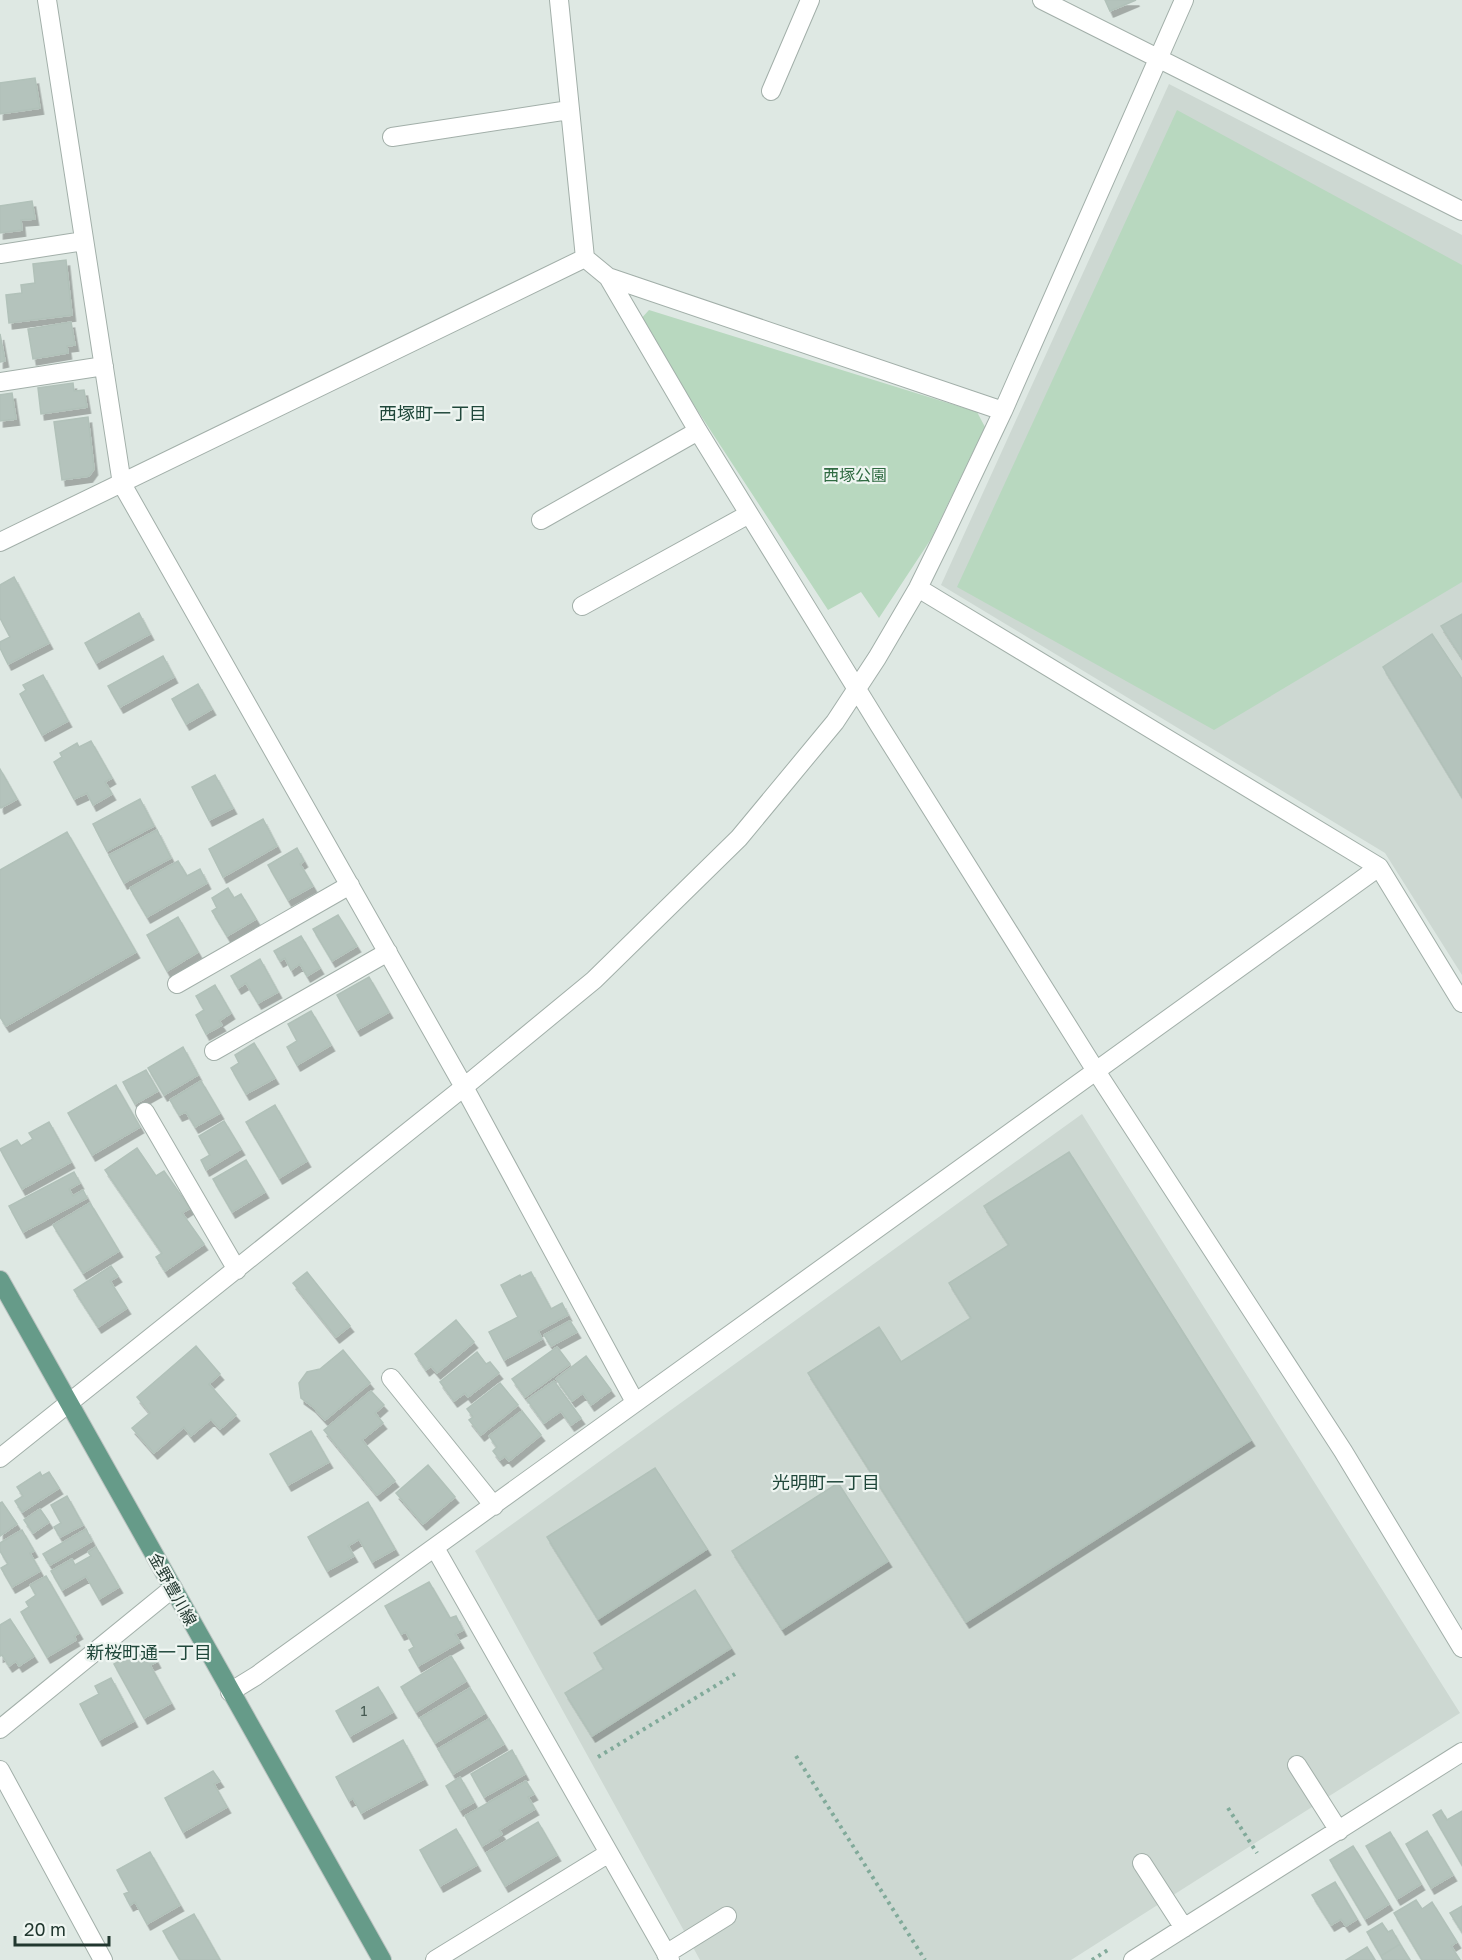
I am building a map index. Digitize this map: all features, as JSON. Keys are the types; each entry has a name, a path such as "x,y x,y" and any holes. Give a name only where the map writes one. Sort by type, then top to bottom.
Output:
{"main road":[{"name":"金野豊川線","path":"0,1280 382,1960"}],"street":[{"path":"47,0 122,484 464,1087 635,1402"},
{"path":"558,0 585,258 608,277 698,431 857,688 1096,1071 1343,1451 1462,1648"},
{"path":"771,91 810,0"},
{"path":"1042,0 1462,211"},
{"path":"0,1458 237,1270 594,980 739,838 835,722 918,588 1002,411 1184,0"},
{"path":"392,137 569,110"},
{"path":"0,254 84,241"},
{"path":"0,542 585,258"},
{"path":"608,277 1002,411"},
{"path":"0,382 104,366"},
{"path":"541,520 698,431"},
{"path":"582,606 749,514"},
{"path":"918,588 1379,867 1462,1003"},
{"path":"231,1692 494,1506 1379,867"},
{"path":"177,984 350,885"},
{"path":"214,1051 388,952"},
{"path":"145,1112 237,1270"},
{"path":"391,1378 494,1506"},
{"path":"435,1548 668,1957 727,1916"},
{"path":"0,1730 172,1588"},
{"path":"1133,1960 1462,1752"},
{"path":"1297,1765 1339,1831"},
{"path":"0,1770 103,1960"},
{"path":"435,1960 609,1853"},
{"path":"1142,1863 1184,1928"}],"path":[{"path":"598,1757 735,1674"},
{"path":"796,1756 924,1960"},
{"path":"1228,1808 1270,1874"}],"shaded area":[{"path":"1169,84 1462,235 1462,975 1385,853 941,585"},
{"path":"1082,1114 1460,1713 1071,1960 700,1960 475,1551"}],"green space":[{"path":"1177,110 1462,265 1462,582 1214,730 957,587"},
{"name":"西塚公園","path":"649,310 977,412 985,427 931,539 879,618 861,592 828,610 639,321"}],"building":[{"path":"1105,0 1136,0 1110,11"},
{"path":"35,78 40,108 0,114 0,83"},
{"path":"32,201 35,219 21,220 22,230 0,233 0,206"},
{"path":"66,260 72,315 9,323 6,295 22,293 21,285 35,283 33,264"},
{"path":"71,322 75,345 67,346 68,353 33,359 28,329"},
{"path":"0,334 5,361 0,362"},
{"path":"73,383 74,391 84,390 87,407 41,414 38,388"},
{"path":"12,393 16,419 0,421 0,395"},
{"path":"88,417 94,469 89,476 62,480 54,422"},
{"path":"14,577 49,643 8,664 0,648 0,642 10,637 0,618 0,585"},
{"path":"139,613 150,634 96,663 85,643"},
{"path":"1462,614 1462,658 1441,626"},
{"path":"1432,634 1462,679 1462,797 1383,667"},
{"path":"163,656 174,677 120,707 108,686"},
{"path":"43,675 68,721 42,735 20,694 26,690 23,685"},
{"path":"198,684 212,709 186,724 172,699"},
{"path":"91,741 112,778 105,782 112,794 93,805 87,793 74,799 54,762 62,757 60,753 77,743 79,747"},
{"path":"0,769 17,799 1,808 0,806"},
{"path":"215,775 233,808 209,820 192,787"},
{"path":"140,799 154,826 107,851 93,824"},
{"path":"263,819 277,846 223,877 209,849"},
{"path":"157,830 171,858 124,883 109,855"},
{"path":"67,832 136,952 6,1026 0,1017 0,870"},
{"path":"297,848 304,861 300,864 313,886 288,900 268,865"},
{"path":"178,861 187,876 200,869 207,883 147,917 130,888"},
{"path":"228,888 234,898 241,894 256,919 227,936 212,911 217,908 212,898"},
{"path":"338,915 357,946 332,961 313,929"},
{"path":"178,917 198,952 167,971 147,935"},
{"path":"301,936 320,968 307,976 300,964 291,970 285,958 280,961 274,951"},
{"path":"260,959 278,992 258,1003 246,983 238,988 231,976"},
{"path":"369,977 389,1012 357,1030 337,995"},
{"path":"215,985 231,1013 219,1021 222,1025 206,1034 196,1015 204,1010 196,996"},
{"path":"311,1011 331,1045 297,1065 287,1047 297,1041 288,1024"},
{"path":"254,1043 275,1078 246,1094 231,1068 239,1063 235,1055"},
{"path":"183,1047 198,1075 164,1095 148,1068"},
{"path":"146,1070 158,1091 135,1104 123,1082"},
{"path":"201,1081 220,1113 195,1127 186,1112 179,1115 170,1100"},
{"path":"116,1085 140,1127 92,1155 68,1113"},
{"path":"275,1105 307,1161 279,1178 246,1122"},
{"path":"224,1121 241,1149 206,1170 201,1160 210,1155 199,1136"},
{"path":"49,1122 71,1162 22,1189 0,1149 17,1140 21,1146 33,1139 29,1133"},
{"path":"137,1148 156,1176 164,1171 190,1208 182,1213 204,1244 165,1271 156,1257 162,1253 105,1170"},
{"path":"1069,1152 1251,1440 966,1622 808,1373 879,1327 901,1362 971,1318 949,1283 1009,1245 984,1206"},
{"path":"246,1160 265,1192 232,1212 213,1179"},
{"path":"74,1172 80,1183 69,1189 73,1196 83,1190 87,1198 23,1232 9,1206"},
{"path":"90,1203 119,1251 83,1273 53,1225"},
{"path":"111,1266 118,1276 110,1281 127,1308 98,1327 74,1290"},
{"path":"307,1272 350,1326 336,1337 293,1283"},
{"path":"531,1272 551,1309 562,1303 568,1315 538,1331 542,1339 504,1360 489,1332 518,1317 501,1285"},
{"path":"456,1320 474,1342 437,1373 431,1366 426,1370 415,1354"},
{"path":"570,1321 577,1332 551,1346 544,1335"},
{"path":"196,1346 220,1374 209,1384 236,1415 220,1429 211,1419 191,1436 184,1427 154,1453 132,1428 150,1413 137,1397"},
{"path":"557,1347 570,1364 525,1397 512,1379"},
{"path":"343,1350 370,1383 325,1420 301,1398 299,1383 307,1372 320,1369"},
{"path":"477,1352 486,1364 490,1362 499,1373 468,1397 465,1393 454,1401 440,1382"},
{"path":"586,1356 611,1390 591,1405 583,1393 572,1401 556,1379"},
{"path":"554,1381 581,1418 571,1425 561,1411 544,1423 527,1400"},
{"path":"500,1383 518,1405 481,1435 469,1420 473,1417 467,1409"},
{"path":"371,1391 384,1405 375,1413 383,1423 362,1440 395,1481 377,1495 324,1430"},
{"path":"522,1411 541,1435 509,1461 505,1456 500,1460 493,1451 497,1447 489,1436"},
{"path":"311,1431 329,1462 288,1485 270,1454"},
{"path":"428,1465 455,1497 423,1524 396,1493"},
{"path":"655,1468 707,1549 598,1619 547,1537"},
{"path":"40,1472 42,1476 49,1472 59,1488 22,1512 15,1501 23,1496 17,1487"},
{"path":"838,1483 888,1561 782,1629 732,1551"},
{"path":"67,1496 83,1525 60,1537 54,1527 61,1523 51,1505"},
{"path":"2,1502 17,1524 0,1536 0,1503"},
{"path":"368,1502 395,1549 372,1562 359,1539 348,1546 354,1556 327,1571 308,1537"},
{"path":"40,1509 49,1522 33,1533 24,1520"},
{"path":"86,1529 92,1541 50,1565 43,1554"},
{"path":"22,1530 34,1551 30,1553 40,1571 12,1587 1,1568 8,1564 0,1551 0,1543"},
{"path":"96,1547 119,1587 99,1599 86,1576 62,1590 51,1571 72,1559 75,1565 91,1556 88,1552"},
{"path":"46,1576 79,1633 74,1636 76,1640 47,1657 21,1612 29,1607 26,1602 36,1595 30,1585"},
{"path":"429,1582 450,1618 456,1616 463,1630 455,1634 460,1642 418,1666 409,1650 414,1647 406,1632 401,1634 385,1606"},
{"path":"695,1590 731,1648 592,1736 565,1693 604,1669 594,1653"},
{"path":"10,1619 34,1656 19,1666 16,1661 9,1666 2,1655 0,1656 0,1625"},
{"path":"148,1645 157,1662 150,1665 171,1703 144,1718 114,1664"},
{"path":"451,1656 466,1681 416,1712 401,1687"},
{"path":"111,1678 134,1721 99,1740 80,1704 99,1694 95,1686"},
{"path":"378,1687 393,1712 350,1736 336,1711"},
{"path":"470,1688 485,1713 435,1743 420,1718"},
{"path":"489,1719 504,1744 453,1774 438,1749"},
{"path":"403,1740 424,1779 361,1813 353,1798 349,1801 336,1777"},
{"path":"512,1750 525,1774 484,1797 471,1774"},
{"path":"213,1771 220,1781 214,1784 227,1807 183,1832 165,1798"},
{"path":"460,1777 474,1802 460,1810 446,1786"},
{"path":"526,1781 534,1794 528,1797 535,1809 499,1830 502,1834 482,1846 465,1816"},
{"path":"1441,1810 1447,1820 1462,1811 1462,1865 1433,1815"},
{"path":"538,1822 557,1855 505,1886 486,1853"},
{"path":"456,1829 477,1865 440,1886 420,1850"},
{"path":"1427,1831 1453,1875 1431,1888 1406,1844"},
{"path":"1390,1832 1421,1884 1397,1899 1366,1846"},
{"path":"1353,1846 1389,1904 1365,1919 1330,1860"},
{"path":"150,1852 180,1905 147,1924 135,1902 130,1905 124,1894 129,1892 117,1870"},
{"path":"1335,1882 1357,1919 1346,1926 1341,1919 1331,1925 1312,1895"},
{"path":"1416,1900 1422,1909 1432,1902 1457,1942 1451,1946 1460,1960 1422,1960 1394,1913"},
{"path":"1462,1906 1462,1932 1450,1913"},
{"path":"194,1914 220,1960 180,1960 163,1931"},
{"path":"1382,1923 1388,1932 1392,1930 1400,1944 1381,1956 1367,1932"},
{"path":"1400,1944 1410,1960 1383,1960 1381,1956"},
{"path":"1367,1947 1375,1960 1346,1960"}],"district":[{"name":"西塚町一丁目","path":"433,414"},
{"name":"光明町一丁目","path":"826,1483"},
{"name":"新桜町通一丁目","path":"149,1653"}]}
